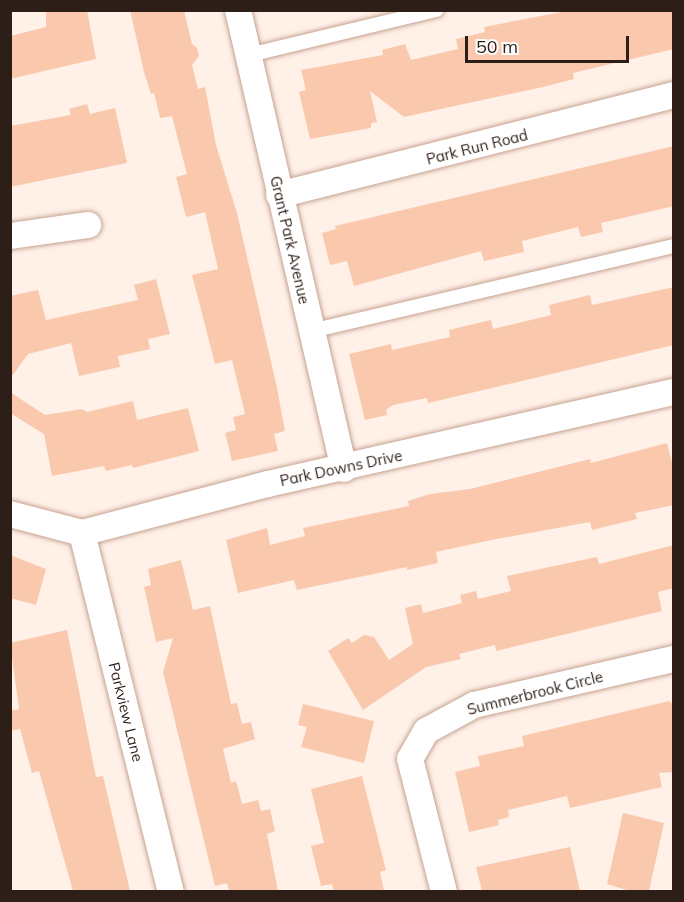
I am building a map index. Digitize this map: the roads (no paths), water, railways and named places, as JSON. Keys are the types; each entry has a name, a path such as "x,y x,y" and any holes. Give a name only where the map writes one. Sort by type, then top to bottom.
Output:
{"street":[{"name":"Grant Park Avenue","path":"238,10 344,469"},
{"name":"Park Run Road","path":"279,195 674,95"},
{"path":"10,236 88,225"},
{"name":"Park Downs Drive","path":"10,514 82,533 268,484 344,469 674,392"},
{"name":"Parkview Lane","path":"82,533 171,891"},
{"name":"Summerbrook Circle","path":"444,891 410,759 426,731 474,705 674,659"}],"lane":[{"path":"249,55 393,16 437,10"},
{"path":"311,331 674,246"}]}
